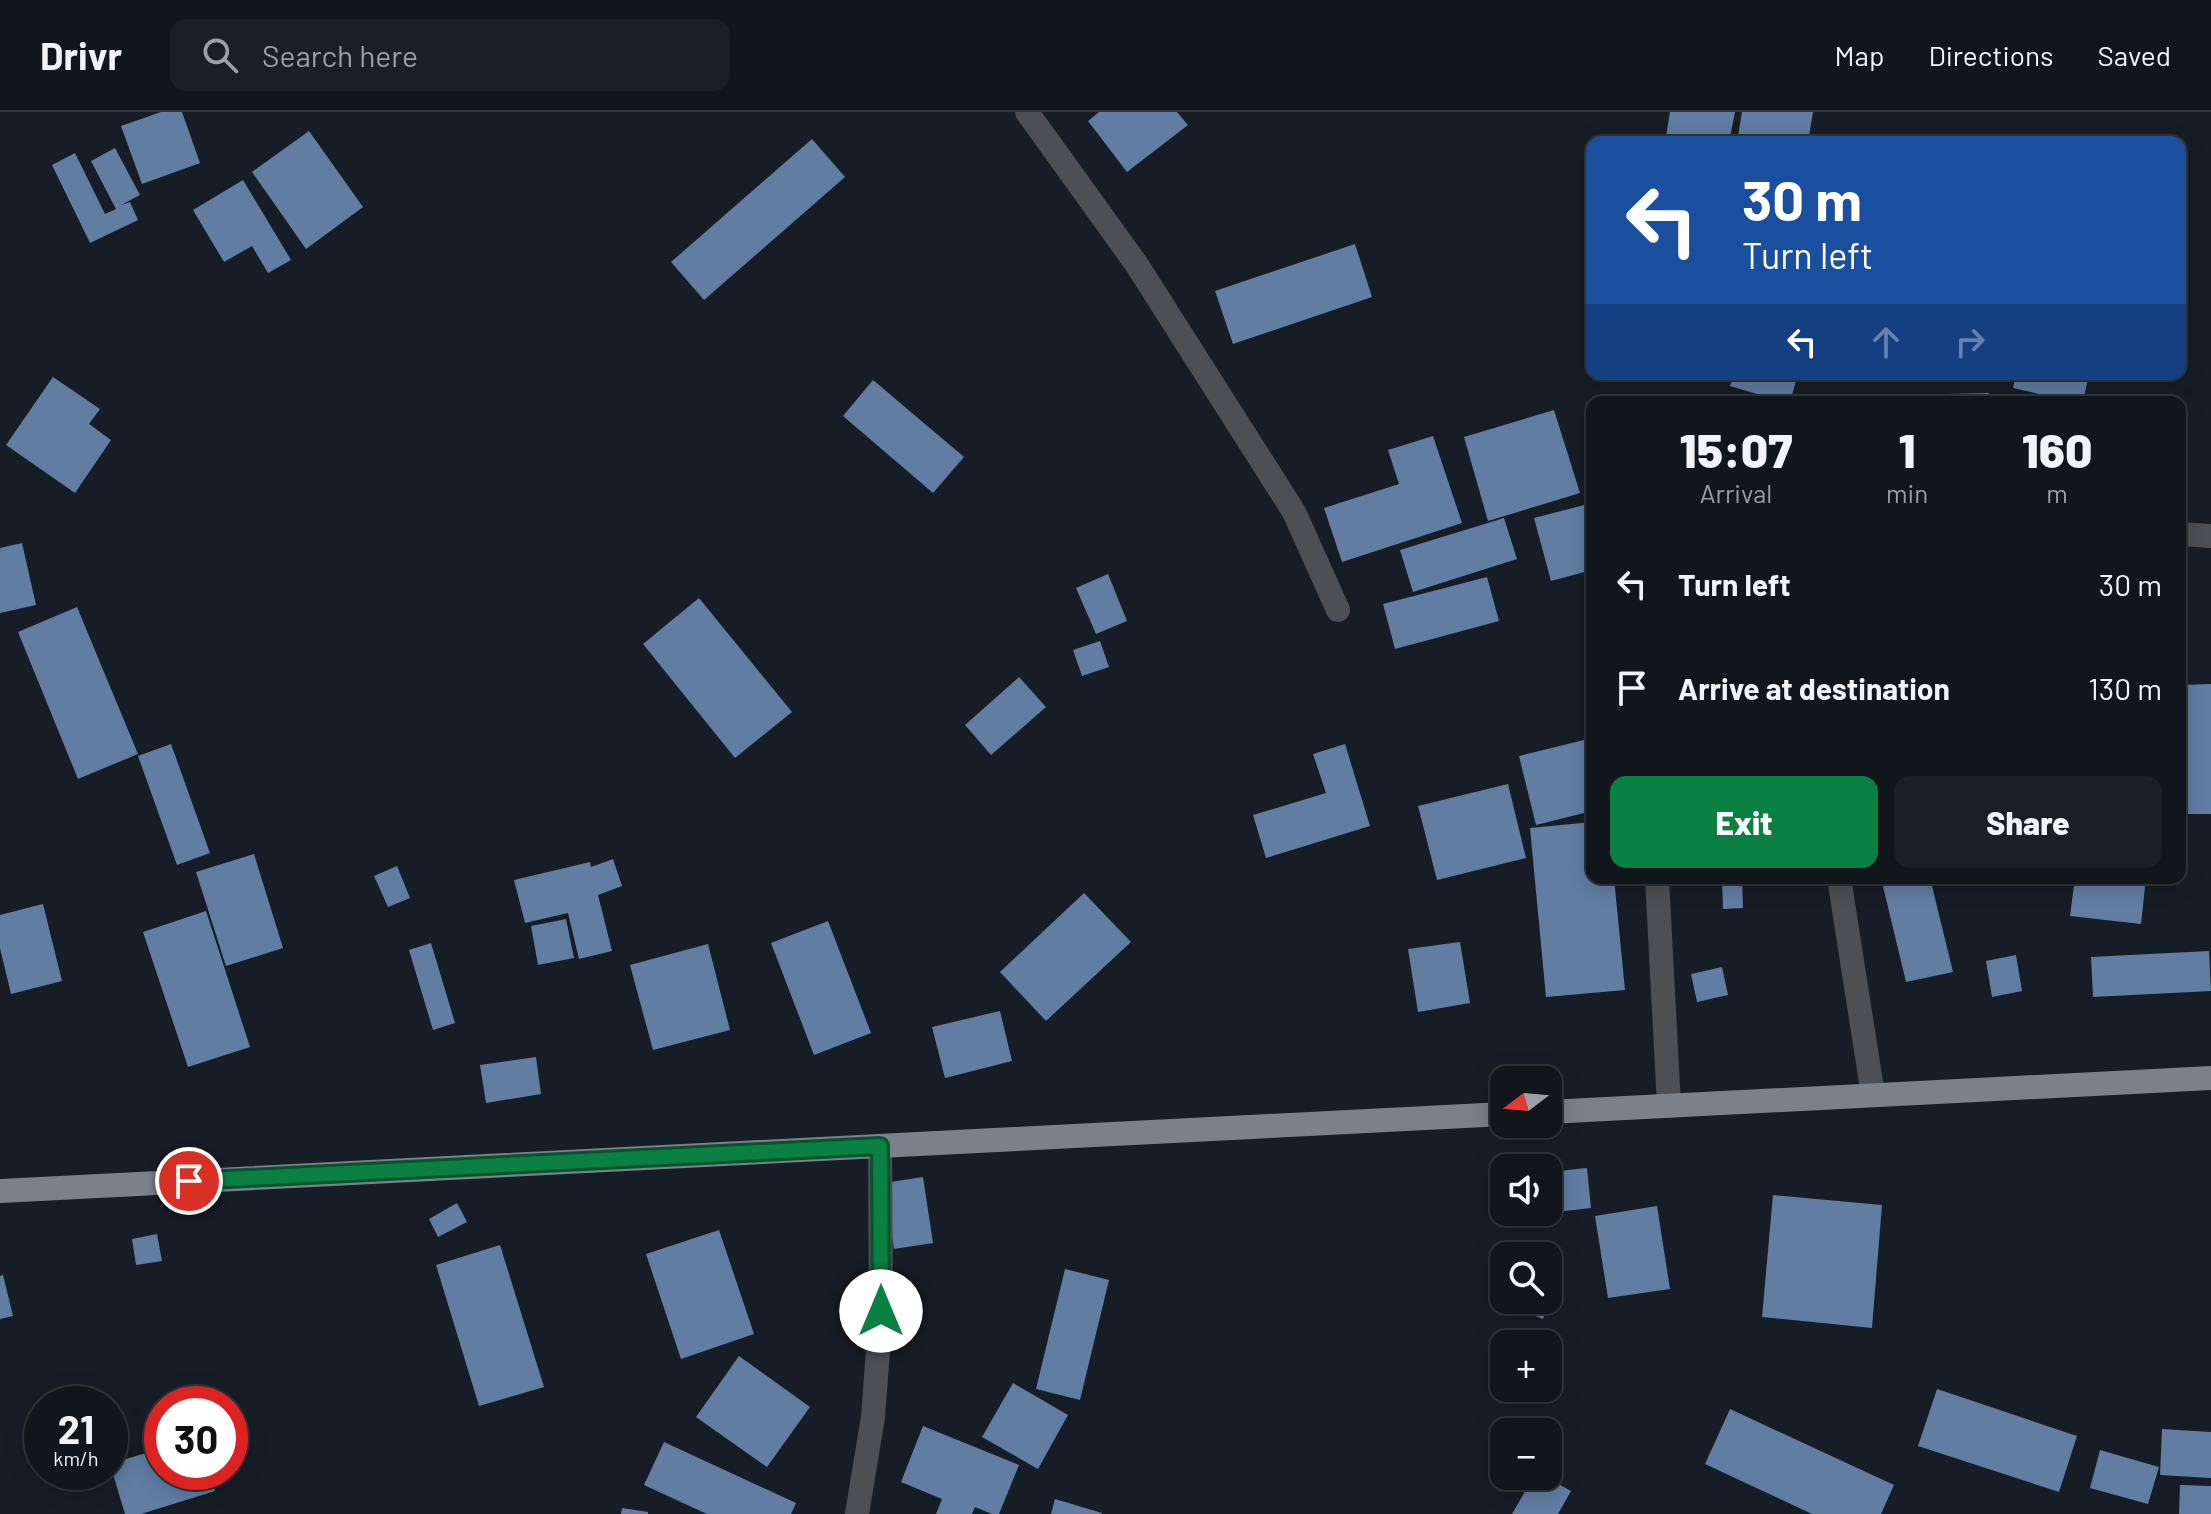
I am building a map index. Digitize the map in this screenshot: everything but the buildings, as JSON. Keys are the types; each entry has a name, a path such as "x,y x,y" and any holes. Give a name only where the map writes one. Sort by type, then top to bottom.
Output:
{"main road":[{"path":"1562,1111 2211,1078"},
{"path":"0,1191 1490,1115"}],"street":[{"path":"1027,112 1137,265 1294,512 1338,610"},
{"path":"2186,534 2211,536"},
{"path":"1657,884 1669,1106"},
{"path":"1840,884 1873,1095"},
{"path":"857,1514 873,1417 881,1311 880,1146"}],"route":[{"path":"189,1181 880,1146 881,1311"}]}
